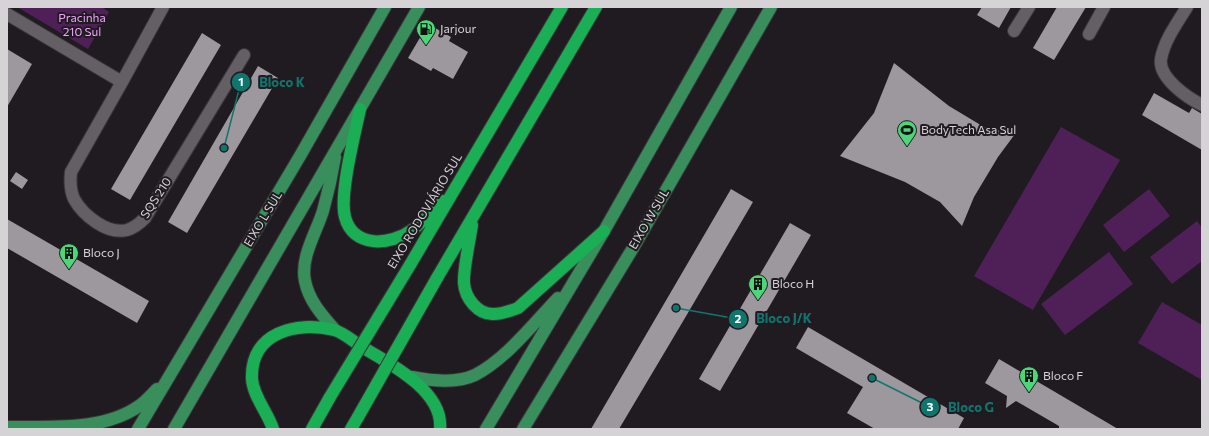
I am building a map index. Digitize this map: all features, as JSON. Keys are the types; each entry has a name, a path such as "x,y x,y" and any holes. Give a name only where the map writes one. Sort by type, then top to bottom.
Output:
{"highway":[{"name":"EIXO RODOVIÁRIO SUL","path":"312,429 562,7"},
{"path":"351,429 437,278 596,7"},
{"path":"360,109 344,198 345,217 353,234 367,242 387,241 411,231 453,192"},
{"path":"473,218 464,284 469,300 479,310 492,315 505,313 518,308 604,231"},
{"path":"273,429 252,380 255,359 265,341 282,331 299,327 335,330 412,378 436,410 440,429"}],"main road":[{"name":"EIXO L SUL","path":"138,429 296,163 385,7"},
{"path":"174,429 419,7"},
{"path":"486,429 604,231 731,7"},
{"name":"EIXO W SUL","path":"523,429 633,248 771,7"},
{"path":"335,330 320,314 311,298 305,280 305,261 322,211 337,148"},
{"path":"412,378 439,381 457,380 474,375 492,364 514,344 572,285"},
{"path":"7,427 73,426 111,419 139,406 168,379"}],"street":[{"name":"SQS 210","path":"163,7 71,172 70,185 74,198 82,210 102,226 114,230 127,230 137,225 145,218 244,55"},
{"path":"1014,31 1029,7"},
{"path":"1088,34 1104,7"},
{"path":"1186,7 1165,44 1160,61 1166,76 1176,88 1202,105"},
{"path":"7,14 122,82"}],"green space":[{"name":"Pracinha 210 Sul","path":"17,7 102,7 109,12 88,49"},
{"path":"1061,127 1120,160 1033,310 974,276"},
{"path":"1149,189 1170,216 1124,252 1103,225"},
{"path":"1197,221 1202,228 1202,261 1172,284 1150,257"},
{"path":"1109,252 1133,284 1065,335 1041,304"},
{"path":"1162,302 1202,325 1202,380 1138,343"}],"building":[{"path":"982,7 1011,7 999,28 977,15"},
{"path":"1057,7 1086,7 1054,60 1033,48"},
{"path":"428,24 451,37 449,41 468,52 453,79 433,68 431,71 408,58"},
{"path":"202,33 221,45 130,200 111,189"},
{"path":"7,49 32,64 7,107"},
{"path":"894,63 949,106 984,127 1015,134 998,157 974,197 962,226 940,202 905,182 840,156 874,113"},
{"path":"258,66 278,78 187,233 168,222"},
{"path":"1154,93 1189,113 1192,108 1202,114 1202,150 1142,115"},
{"path":"16,172 28,180 22,189 10,181"},
{"path":"731,189 753,202 619,429 591,429"},
{"name":"Bloco J","path":"7,219 149,301 137,323 7,248"},
{"name":"Bloco H","path":"790,223 811,235 720,391 699,379"},
{"path":"808,327 964,418 958,429 875,429 847,413 863,387 796,348"},
{"name":"Bloco F","path":"999,359 1118,429 1059,429 1059,426 1016,401 1006,408 1007,396 985,383"}],"place":[{"name":"Jarjour","path":"426,46"},
{"name":"BodyTech Asa Sul","path":"907,147"},
{"name":"Bloco K","path":"224,148"},
{"name":"Bloco J","path":"69,270"},
{"name":"Bloco H","path":"758,301"},
{"name":"Bloco J/K","path":"676,308"},
{"name":"Bloco G","path":"872,378"},
{"name":"Bloco F","path":"1029,393"}]}
